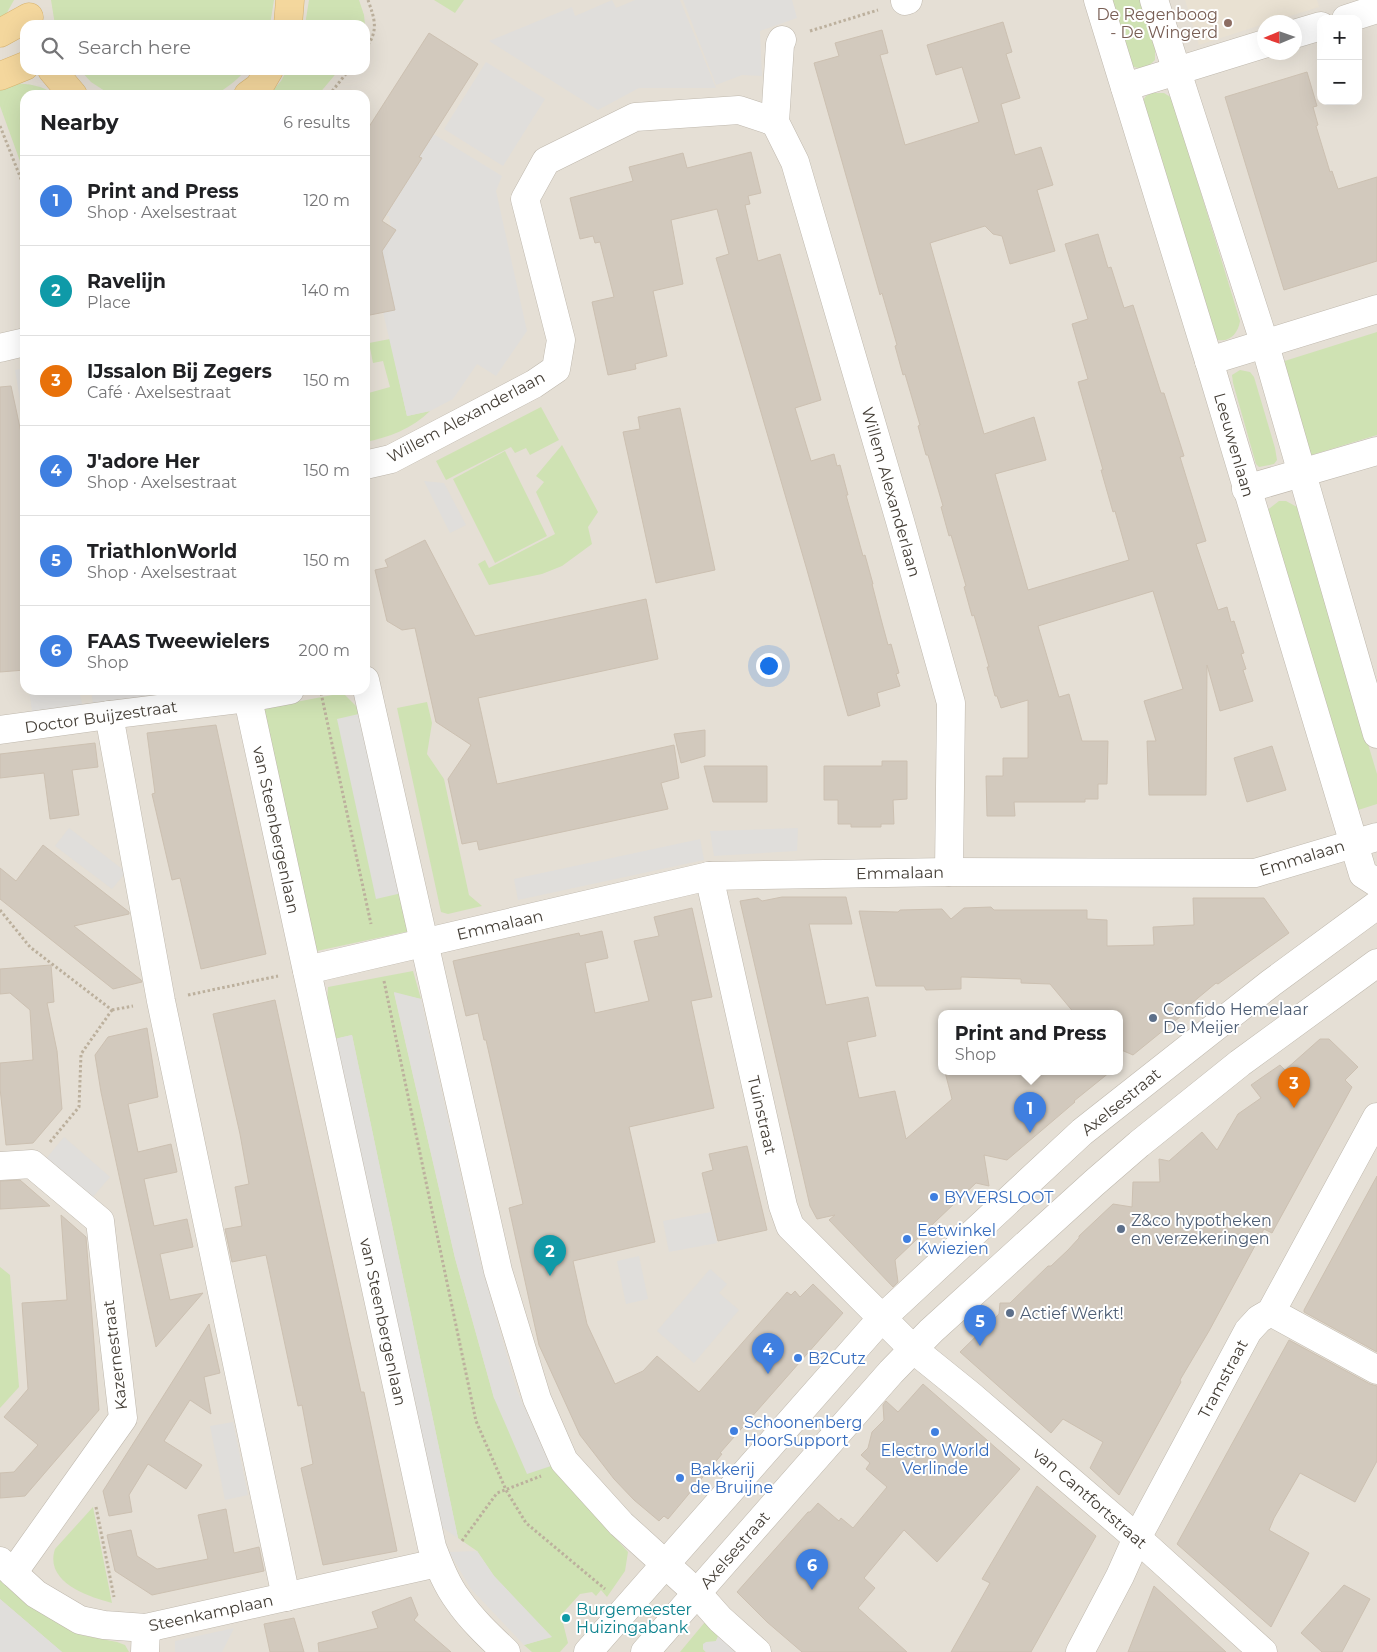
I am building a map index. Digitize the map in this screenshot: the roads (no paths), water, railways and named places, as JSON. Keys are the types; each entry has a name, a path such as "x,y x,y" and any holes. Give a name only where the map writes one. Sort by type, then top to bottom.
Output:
{"main road":[{"path":"288,20 290,0"},
{"path":"0,33 20,20"},
{"path":"0,76 20,68"},
{"path":"56,75 69,90"},
{"path":"255,90 259,87 266,75"}],"street":[{"name":"Leeuwenlaan","path":"1098,0 1246,489 1365,840 1363,874 1377,883"},
{"path":"1154,0 1265,345 1377,734"},
{"path":"1358,15 1377,9"},
{"path":"1302,32 1317,27"},
{"path":"775,122 780,44 782,40"},
{"path":"1125,87 1257,46"},
{"name":"Willem Alexanderlaan","path":"370,464 390,459 534,384 556,369 561,340 525,199 546,161 635,117 739,110 775,122 795,162 951,703 949,872"},
{"path":"1209,362 1377,309"},
{"path":"0,348 20,343"},
{"path":"1246,489 1377,451"},
{"name":"Doctor Buijzestraat","path":"0,730 239,695"},
{"name":"van Steenbergenlaan","path":"246,695 435,1555 457,1600 506,1652"},
{"path":"368,695 498,1271 537,1399 564,1461 621,1524 664,1564"},
{"path":"109,715 161,1000 286,1597"},
{"name":"Emmalaan","path":"424,942 709,876 949,872 1255,873 1365,840"},
{"name":"Tuinstraat","path":"709,876 781,1196 790,1226 880,1319"},
{"name":"Axelsestraat","path":"588,1652 880,1319 1082,1132 1271,983 1377,906"},
{"path":"307,970 424,942"},
{"name":"Axelsestraat","path":"645,1652 913,1349 1094,1182 1139,1144 1226,1074 1377,963"},
{"name":"Tramstraat","path":"1080,1652 1120,1576 1137,1538 1248,1331 1259,1319 1271,1312 1377,1117"},
{"name":"Kazernestraat","path":"0,1166 32,1164 100,1222 123,1418 88,1468 6,1567"},
{"path":"1271,1312 1377,1370"},
{"path":"880,1319 913,1349"},
{"name":"van Cantfortstraat","path":"913,1349 970,1395 1137,1538 1263,1652"},
{"name":"Steenkamplaan","path":"6,1567 36,1594 80,1620 137,1636 435,1555"},
{"name":"Axelsestraat","path":"664,1564 697,1593"},
{"path":"697,1593 720,1619 757,1652"}],"place":[{"name":"De Regenboog - De Wingerd","path":"1228,23"},
{"name":"Confido Hemelaar De Meijer","path":"1153,1018"},
{"name":"IJssalon Bij Zegers","path":"1294,1108"},
{"name":"Print and Press","path":"1030,1133"},
{"name":"BYVERSLOOT","path":"934,1197"},
{"name":"Z&co hypotheken en verzekeringen","path":"1121,1229"},
{"name":"Eetwinkel Kwiezien","path":"907,1239"},
{"name":"Ravelijn","path":"550,1276"},
{"name":"Actief Werkt!","path":"1010,1313"},
{"name":"TriathlonWorld","path":"980,1346"},
{"name":"B2Cutz","path":"798,1358"},
{"name":"J'adore Her","path":"768,1374"},
{"name":"Schoonenberg HoorSupport","path":"734,1431"},
{"name":"Electro World Verlinde","path":"935,1432"},
{"name":"Bakkerij de Bruijne","path":"680,1478"},
{"name":"FAAS Tweewielers","path":"812,1590"},
{"name":"Burgemeester Huizingabank","path":"566,1618"}]}
